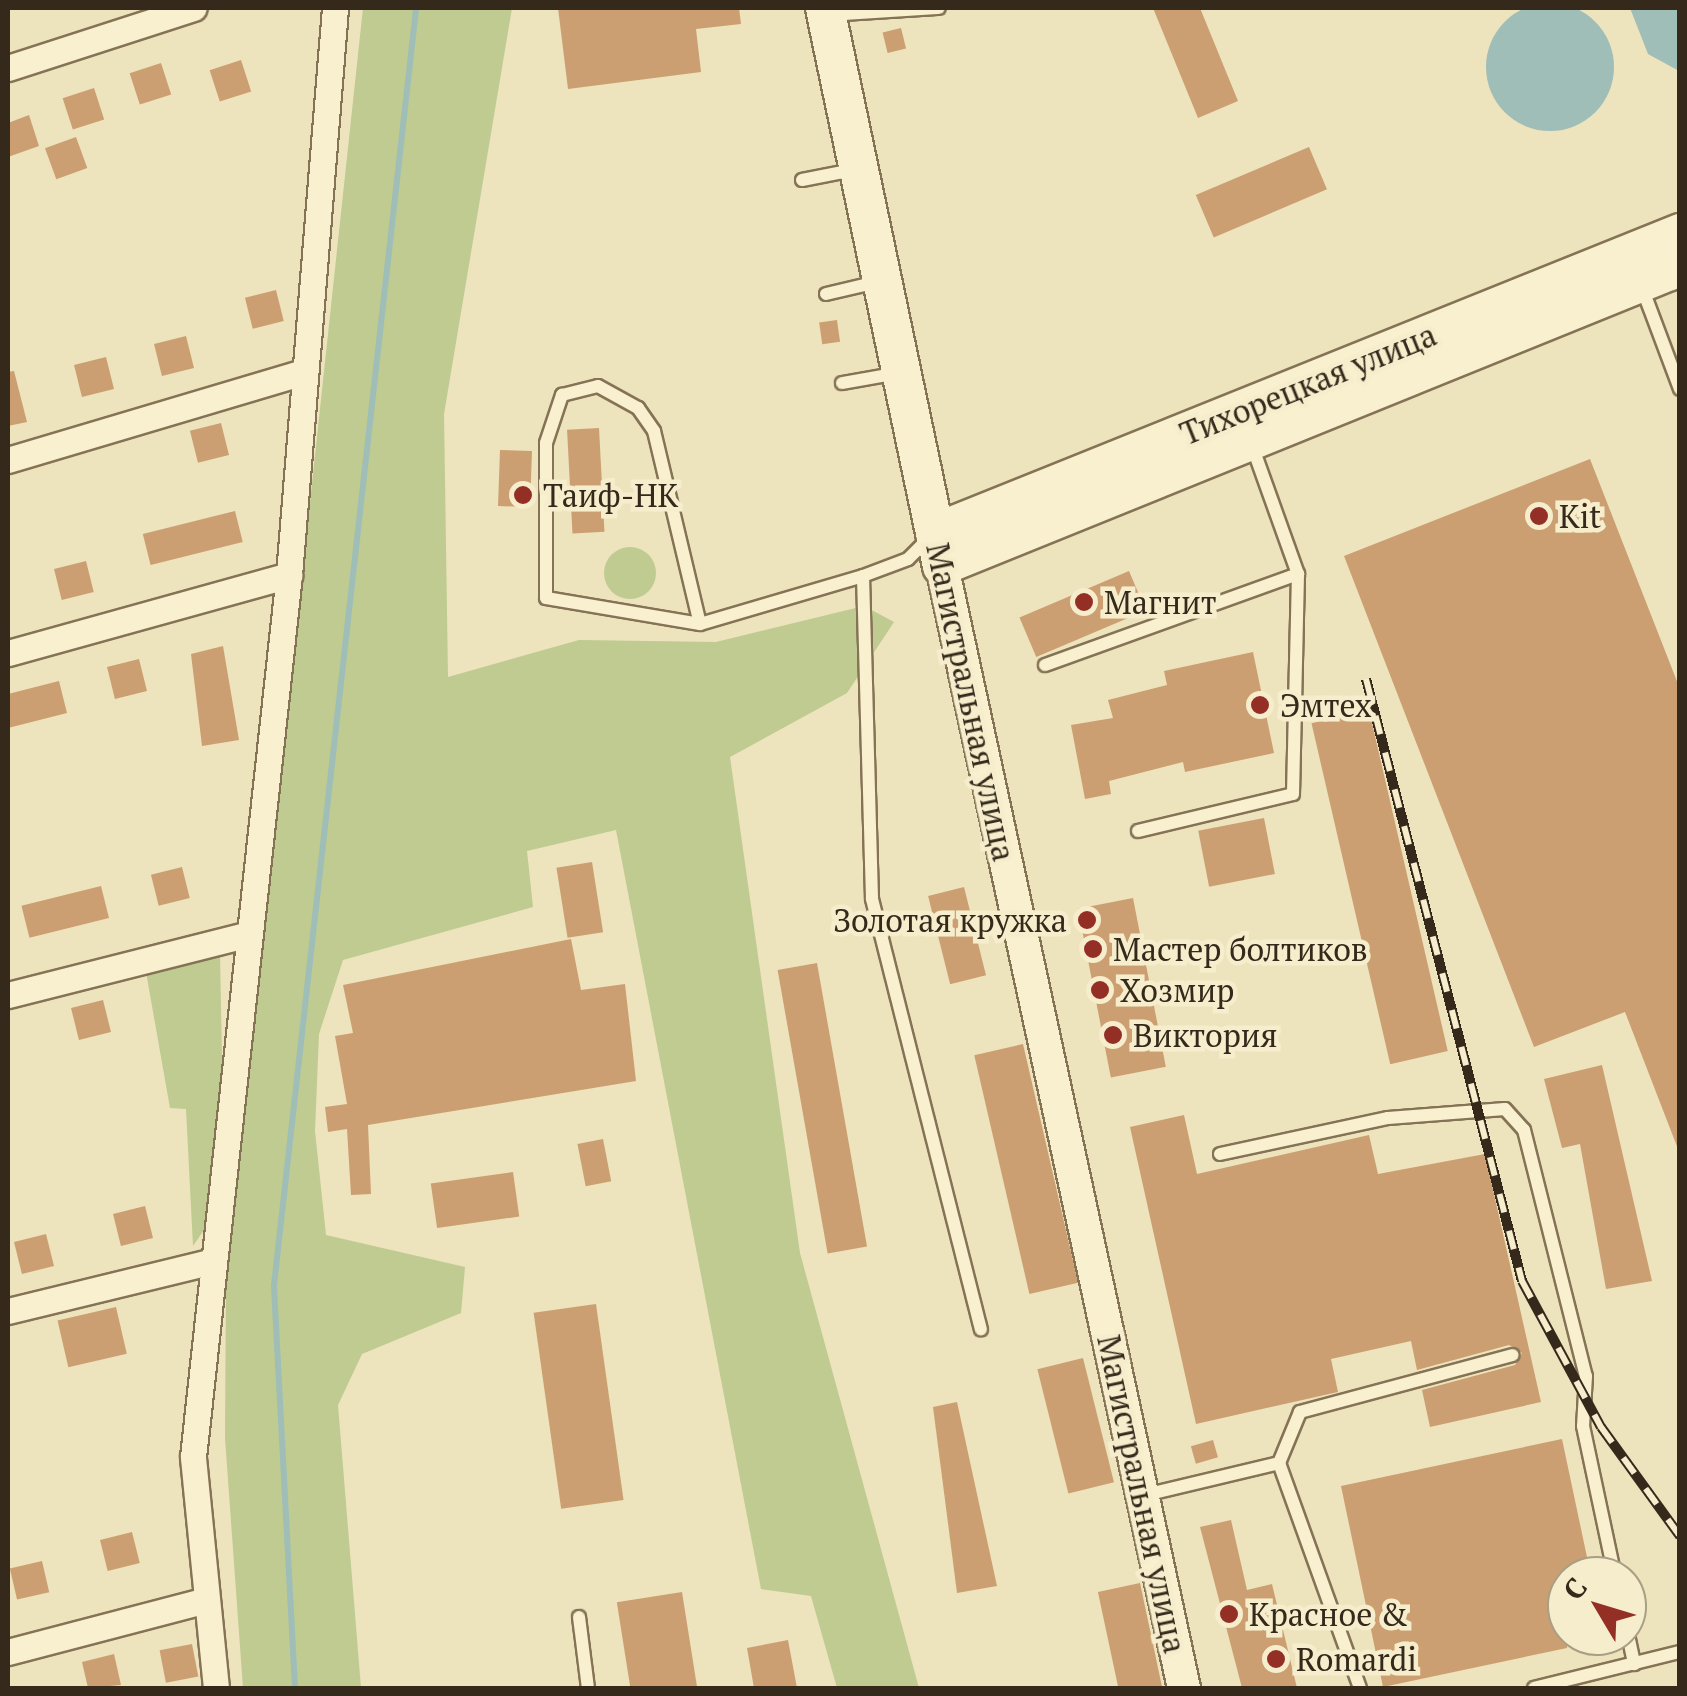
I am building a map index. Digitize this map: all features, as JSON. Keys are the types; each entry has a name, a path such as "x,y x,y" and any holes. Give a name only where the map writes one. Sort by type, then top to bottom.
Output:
{"main road":[{"name":"Магистральная улица","path":"826,12 885,280 928,552"},
{"name":"Тихорецкая улица","path":"928,552 1680,234"},
{"name":"Тихорецкая улица","path":"928,552 1250,440 1680,267"}],"street":[{"path":"8,68 194,8"},
{"path":"216,1688 192,1458 246,935 289,575 335,8"},
{"path":"8,460 304,372"},
{"name":"Магистральная улица","path":"928,552 1184,1688"},
{"path":"8,653 289,575"},
{"path":"8,995 246,935"},
{"path":"8,1311 213,1260"},
{"path":"8,1652 206,1600"}],"lane":[{"path":"826,12 939,8"},
{"path":"802,180 860,168"},
{"path":"826,294 885,280"},
{"path":"1640,283 1680,389"},
{"path":"842,382 902,372"},
{"path":"700,624 654,431 638,408 598,386 562,396 546,444 546,598 700,624 863,576 928,552"},
{"path":"1138,831 1293,794 1298,574 1250,440"},
{"path":"1045,666 1298,574"},
{"path":"863,576 872,899 981,1329"},
{"path":"1220,1154 1388,1118 1505,1109 1524,1130 1586,1376 1582,1426 1611,1556"},
{"path":"1360,1688 1279,1462 1300,1412 1512,1356"},
{"path":"1142,1495 1279,1462"},
{"path":"579,1617 588,1688"},
{"path":"1534,1688 1680,1652"},
{"path":"1632,1656 1634,1664"}],"green space":[{"path":"363,8 512,8 444,414 448,677 579,640 716,642 864,606 894,622 847,693 730,757 800,1253 919,1688 837,1688 811,1596 761,1589 616,830 527,851 533,907 343,960 319,1034 315,1131 326,1235 465,1267 461,1313 362,1354 338,1405 361,1688 243,1688 225,1438 226,1285"},
{"path":"630,547 648,555 656,573 648,591 630,599 612,591 604,573 612,555"},
{"path":"220,954 223,1112 210,1221 193,1246 186,1109 170,1108 146,972"}],"water":[{"path":"1550,3 1574,8 1595,22 1609,43 1614,67 1609,91 1595,112 1574,126 1550,131 1526,126 1505,112 1491,91 1486,67 1491,43 1505,22 1526,8"},
{"path":"1630,8 1679,8 1679,71 1648,54"}],"building":[{"path":"558,8 739,8 741,24 696,29 701,72 568,89"},
{"path":"1153,8 1200,8 1238,101 1198,118"},
{"path":"901,28 906,48 888,53 883,33"},
{"path":"241,60 251,91 220,102 210,70"},
{"path":"161,63 171,94 140,105 130,73"},
{"path":"94,88 104,119 73,130 63,98"},
{"path":"29,115 39,146 8,157 8,123"},
{"path":"76,137 87,168 56,179 45,148"},
{"path":"1309,147 1327,189 1214,237 1196,195"},
{"path":"276,290 284,321 253,329 245,298"},
{"path":"837,320 840,342 822,344 819,323"},
{"path":"186,336 194,368 162,376 154,344"},
{"path":"106,357 114,389 82,397 74,365"},
{"path":"14,371 27,422 8,426 8,372"},
{"path":"221,423 229,455 198,463 190,431"},
{"path":"599,428 604,532 572,534 567,430"},
{"path":"500,450 532,451 530,507 498,506"},
{"path":"1590,459 1680,689 1678,1149 1625,1012 1534,1047 1344,556"},
{"path":"235,511 243,542 151,565 143,534"},
{"path":"86,561 94,592 62,600 54,569"},
{"path":"1129,571 1146,611 1036,657 1019,617"},
{"path":"223,646 239,740 202,746 191,654"},
{"path":"1253,652 1274,753 1185,772 1183,762 1109,781 1111,794 1085,799 1071,725 1113,718 1108,700 1167,685 1164,671"},
{"path":"139,659 147,691 115,699 107,667"},
{"path":"59,681 67,713 8,728 8,694"},
{"path":"1369,710 1448,1051 1390,1064 1312,723"},
{"path":"1264,818 1275,874 1209,887 1198,831"},
{"path":"592,862 603,932 568,938 556,868"},
{"path":"182,867 190,898 159,906 151,875"},
{"path":"101,886 109,918 29,938 21,906"},
{"path":"964,887 986,975 950,984 928,896"},
{"path":"1133,898 1166,1067 1111,1078 1078,909"},
{"path":"571,939 581,990 625,984 636,1081 368,1125 371,1194 351,1195 347,1129 328,1132 325,1107 347,1104 335,1036 353,1033 343,985"},
{"path":"817,963 867,1247 828,1254 778,970"},
{"path":"103,1000 111,1032 79,1040 71,1008"},
{"path":"1023,1044 1078,1283 1029,1294 974,1055"},
{"path":"1602,1065 1652,1281 1606,1289 1580,1144 1562,1148 1544,1079"},
{"path":"1184,1115 1197,1174 1369,1135 1378,1174 1485,1154 1541,1402 1430,1427 1422,1390 1515,1365 1522,1353 1509,1345 1417,1370 1411,1341 1331,1359 1338,1392 1196,1424 1130,1127"},
{"path":"603,1139 611,1181 586,1186 577,1144"},
{"path":"513,1172 519,1217 437,1228 431,1184"},
{"path":"145,1206 153,1238 121,1246 113,1214"},
{"path":"46,1234 54,1266 22,1274 14,1242"},
{"path":"596,1304 624,1500 561,1509 534,1313"},
{"path":"116,1307 127,1354 68,1367 58,1320"},
{"path":"1083,1358 1114,1482 1068,1494 1037,1369"},
{"path":"957,1402 997,1586 957,1593 933,1407"},
{"path":"1562,1439 1587,1556 1547,1556 1547,1652 1383,1687 1341,1486"},
{"path":"1213,1440 1218,1457 1196,1464 1191,1446"},
{"path":"1231,1520 1247,1590 1272,1584 1297,1688 1242,1688 1200,1527"},
{"path":"132,1532 140,1563 108,1571 100,1540"},
{"path":"42,1561 49,1592 17,1600 10,1568"},
{"path":"1140,1583 1162,1688 1118,1688 1098,1592"},
{"path":"682,1592 697,1688 630,1688 617,1602"},
{"path":"788,1640 797,1688 754,1688 747,1648"},
{"path":"192,1644 198,1676 166,1683 160,1650"},
{"path":"114,1654 121,1685 88,1688 82,1662"}],"waterway":[{"path":"295,1688 274,1285 416,8"}],"railway":[{"path":"1366,679 1522,1281 1601,1427 1680,1536"}],"place":[{"name":"Таиф-НК","path":"523,495"},
{"name":"Kit","path":"1539,516"},
{"name":"Магнит","path":"1084,602"},
{"name":"Эмтех","path":"1260,705"},
{"name":"Золотая кружка","path":"1087,920"},
{"name":"Мастер болтиков","path":"1093,949"},
{"name":"Хозмир","path":"1100,990"},
{"name":"Виктория","path":"1113,1035"},
{"name":"Красное &","path":"1229,1614"},
{"name":"Romardi","path":"1276,1659"}]}
